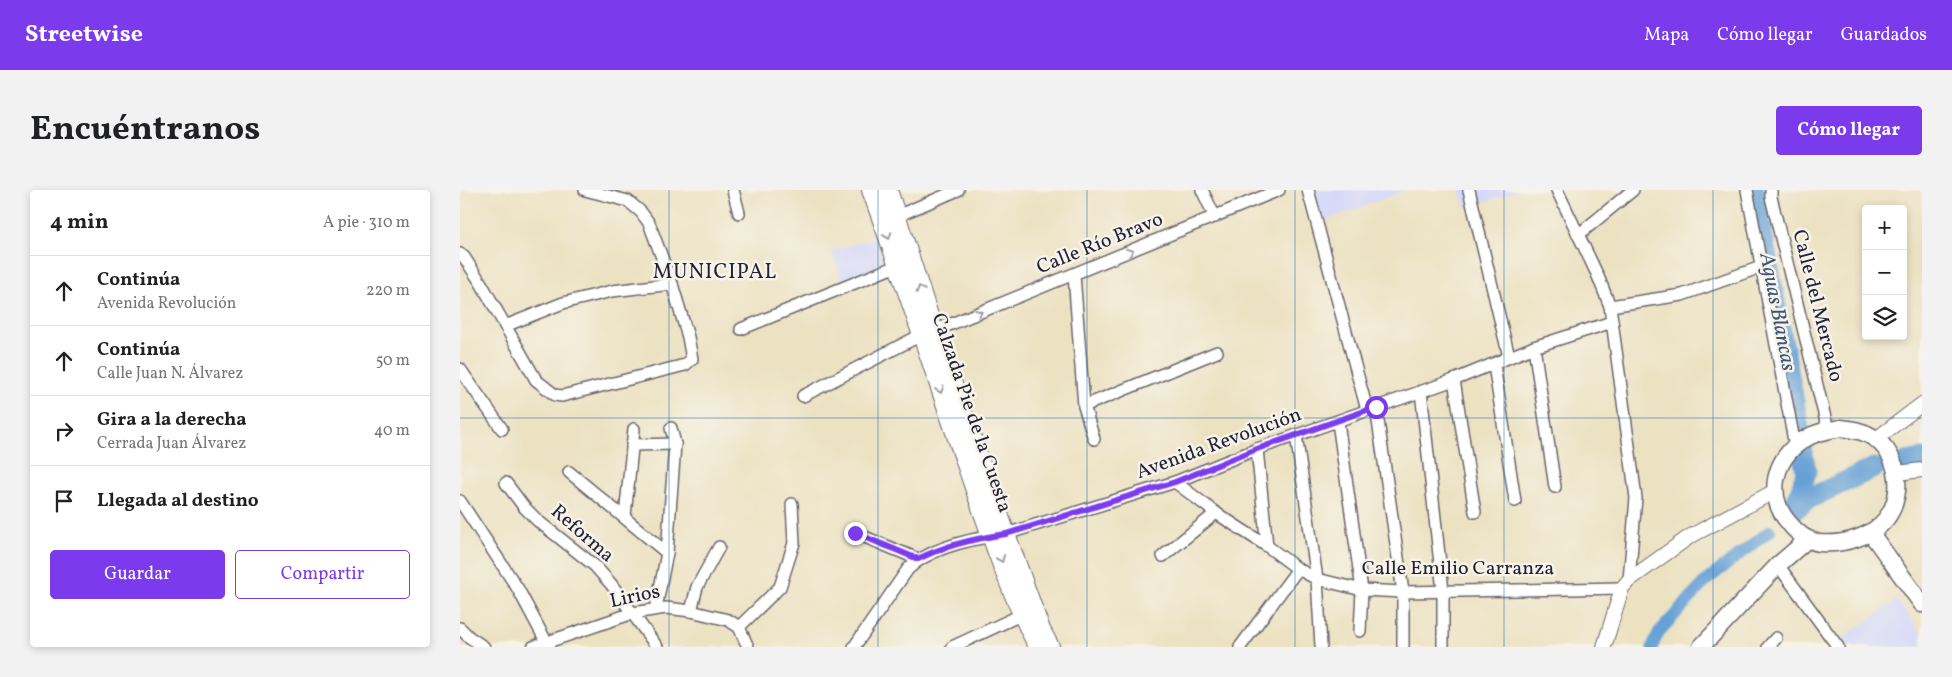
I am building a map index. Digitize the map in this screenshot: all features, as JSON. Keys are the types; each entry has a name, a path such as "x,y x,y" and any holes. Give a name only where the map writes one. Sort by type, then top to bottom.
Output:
{"main road":[{"name":"Calzada Pie de la Cuesta","path":"871,190 898,265 928,333 999,535 1023,614 1038,647"},
{"name":"Calzada Pie de la Cuesta","path":"888,190 897,216 928,333"},
{"path":"1841,428 1855,430 1866,433 1876,439 1886,448 1893,460 1897,473 1898,490 1894,505 1886,519 1870,532 1850,541 1819,542 1808,539 1798,533 1781,512 1774,491 1780,466 1787,454 1806,438 1828,430 1841,428"},
{"path":"1870,532 1922,604"},
{"name":"Calzada Pie de la Cuesta","path":"999,535 1050,647"},
{"path":"1700,647 1778,565 1808,539"}],"street":[{"path":"460,254 481,283 536,380 555,395 562,396 685,365 692,359 688,337 672,284 649,223 628,201 585,190"},
{"path":"733,190 739,213"},
{"path":"897,216 958,190"},
{"path":"1202,190 1214,217"},
{"name":"Calle Río Bravo","path":"803,396 928,333 1279,190"},
{"path":"1308,190 1371,409 1403,592 1403,647"},
{"path":"1469,190 1508,358"},
{"path":"1557,190 1598,274 1610,306 1636,498 1626,584 1604,647"},
{"path":"1578,235 1633,190"},
{"path":"1747,190 1795,446"},
{"name":"Calle del Mercado","path":"1771,190 1771,197 1828,430"},
{"path":"741,329 898,265"},
{"path":"1610,306 1682,295 1761,266"},
{"path":"1074,275 1084,406 1094,439"},
{"path":"505,326 563,303 612,291 672,284"},
{"name":"Avenida Revolución","path":"918,559 934,551 999,535 1175,482 1257,449 1338,422 1494,365 1534,348 1612,322"},
{"path":"1534,348 1555,487"},
{"path":"1084,406 1217,352"},
{"path":"1494,365 1515,501"},
{"path":"460,369 502,429"},
{"path":"1454,380 1475,512"},
{"path":"1421,391 1443,591 1443,647"},
{"path":"1876,439 1922,404"},
{"path":"1338,422 1362,590 1360,631"},
{"path":"625,516 634,428"},
{"path":"656,608 667,553 675,444 671,428"},
{"path":"1296,435 1317,579 1321,646"},
{"path":"632,445 675,444"},
{"path":"1257,449 1266,546"},
{"path":"1897,473 1922,470"},
{"path":"569,472 625,516 667,553"},
{"name":"Calle Emilio Carranza","path":"1175,482 1216,513 1298,569 1317,579 1362,590 1403,592 1626,584"},
{"name":"Reforma","path":"506,483 524,507 538,521 595,566 633,613 657,647"},
{"path":"1626,584 1689,537 1774,491"},
{"path":"460,501 518,589 548,645"},
{"path":"748,647 739,627 780,587 794,543 792,504"},
{"path":"1163,556 1216,513"},
{"path":"854,647 908,569 918,559 855,533"},
{"path":"691,611 697,587 719,547"},
{"path":"1778,565 1838,647"},
{"path":"1240,647 1298,569"},
{"name":"Lirios","path":"533,647 548,645 633,613 656,608 691,611 728,620 739,627"},
{"path":"952,647 1023,614"},
{"path":"460,628 484,647"}],"shaded area":[{"path":"1311,190 1407,190 1321,222"},
{"path":"1460,190 1519,190 1466,208"},
{"path":"876,238 891,275 845,287 831,251"},
{"path":"1897,600 1922,635 1922,647 1844,647 1839,641"}],"waterway":[{"name":"Aguas Blancas","path":"1754,190 1800,434"},
{"name":"Aguas Blancas","path":"1791,511 1801,490 1806,471 1802,449"},
{"name":"Aguas Blancas","path":"1906,462 1922,459"},
{"name":"Aguas Blancas","path":"1790,513 1808,499 1874,468"},
{"name":"Aguas Blancas","path":"1652,647 1659,632 1707,580 1770,531"}],"district":[{"name":"MUNICIPAL","path":"715,272"}],"route":[{"path":"855,533 918,559 934,551 991,536 1006,534 1175,482 1257,449 1376,407"}]}
